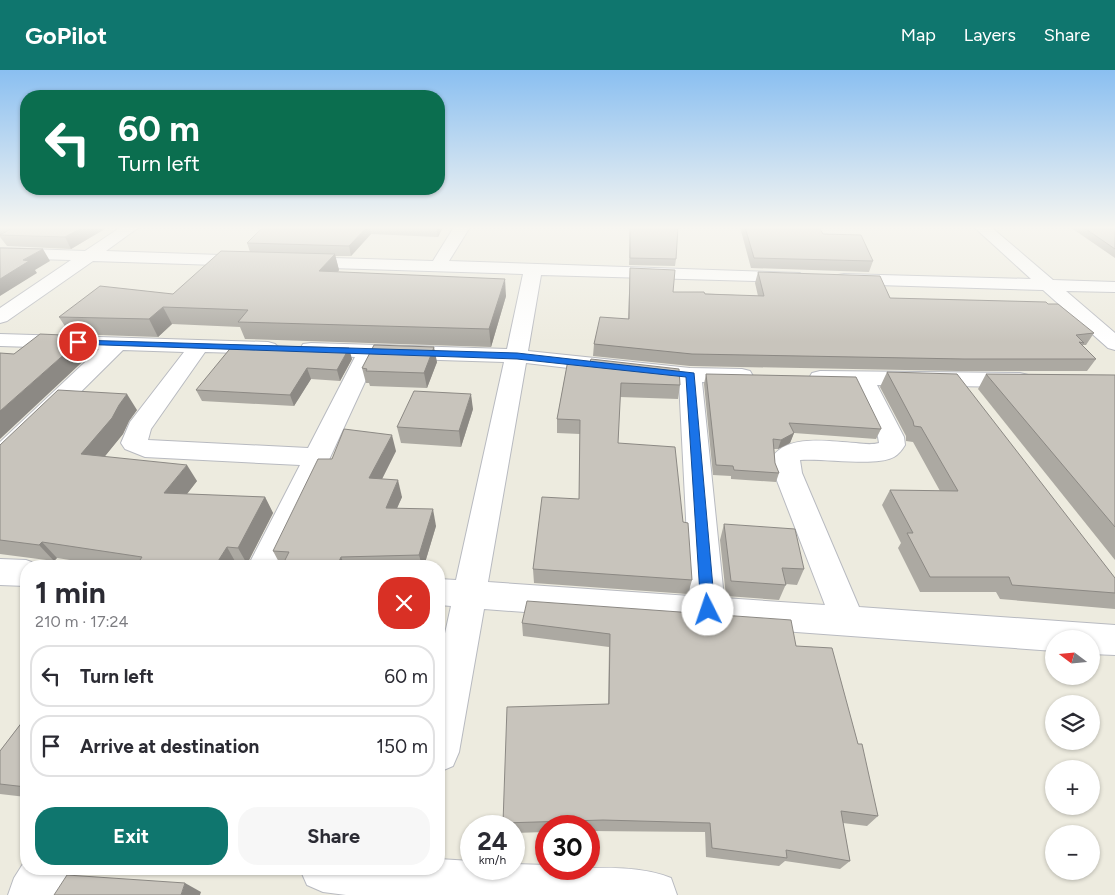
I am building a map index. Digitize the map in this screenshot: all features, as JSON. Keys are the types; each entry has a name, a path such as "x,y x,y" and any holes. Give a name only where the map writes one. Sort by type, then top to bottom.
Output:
{"street":[{"path":"0,317 75,266"},
{"path":"418,266 810,278"},
{"path":"1025,266 1115,344"},
{"path":"445,688 454,593 517,356 533,269"},
{"path":"830,278 1115,287"},
{"path":"0,340 517,356 690,375 766,377"},
{"path":"0,457 118,344"},
{"path":"199,346 139,428 134,443 145,449 317,457"},
{"path":"267,560 369,350"},
{"path":"690,375 708,610"},
{"path":"795,377 1036,380"},
{"path":"848,620 788,473 785,458 794,452 815,450 880,453 887,450 892,444 891,437 862,379"},
{"path":"957,380 976,404"},
{"path":"0,572 20,574"},
{"path":"454,593 1115,640"},
{"path":"31,895 43,875"},
{"path":"368,875 413,881 654,895"}],"building":[{"path":"0,266 22,266 0,279"},
{"path":"205,266 324,266 319,271 505,279 489,329 238,322 248,310 163,307 149,319 59,317 100,286 173,294"},
{"path":"630,268 675,270 673,292 764,296 758,272 880,276 890,298 1046,302 1048,304 1058,304 1094,333 1076,335 1084,343 1079,342 1096,359 964,359 692,354 594,344 600,317 629,319"},
{"path":"40,334 85,336 0,411 0,353 14,354"},
{"path":"233,345 349,348 337,370 307,368 290,395 196,390"},
{"path":"374,345 434,347 424,373 366,371 367,369 362,368"},
{"path":"591,359 679,369 680,385 621,383 618,443 675,447 683,522 688,523 692,580 533,569 542,497 579,499 580,420 557,419 568,360 590,362"},
{"path":"887,372 957,374 1115,578 1115,593 1012,585 1009,577 930,577 907,533 913,533 890,490 958,491 921,427 914,426"},
{"path":"706,374 856,377 881,429 789,423 794,433 781,440 773,439 775,463 779,473 734,470 733,466 716,465"},
{"path":"986,374 1115,375 1115,527"},
{"path":"58,390 127,394 112,418 81,454 187,465 164,493 265,497 238,548 227,547 219,560 140,560 142,557 42,542 39,545 0,540 0,445"},
{"path":"414,391 471,394 459,431 397,427"},
{"path":"344,429 392,435 369,478 398,480 386,508 433,509 419,555 341,557 340,560 285,560 289,552 273,551 318,459 332,459"},
{"path":"724,524 795,529 804,569 782,568 786,585 731,581"},
{"path":"527,601 791,620 796,646 832,648 858,744 862,744 878,816 841,811 850,861 786,850 787,858 712,848 710,823 600,820 600,815 535,815 535,822 525,822 525,815 503,815 507,707 609,704 610,634 522,623"},
{"path":"20,725 20,786 0,784 0,751"},
{"path":"67,875 185,883 181,895 54,895"}],"route":[{"path":"78,342 517,356 690,375 708,610"}]}
